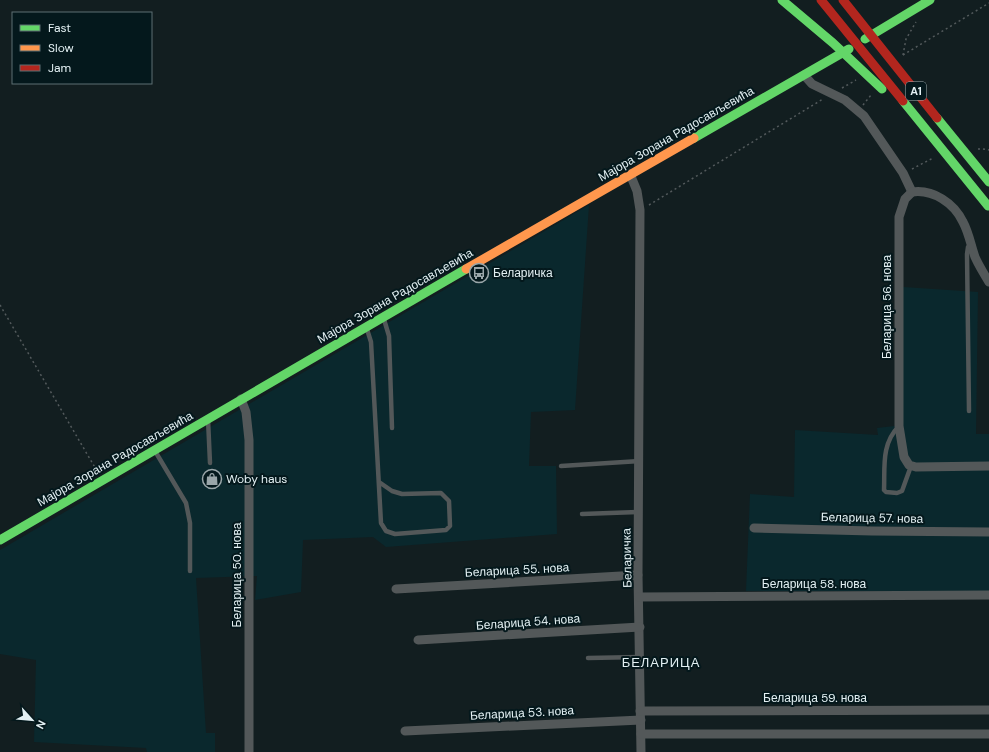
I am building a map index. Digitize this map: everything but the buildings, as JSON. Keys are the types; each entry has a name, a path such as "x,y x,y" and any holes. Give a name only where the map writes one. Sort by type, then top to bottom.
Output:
{"main road":[{"path":"782,0 835,44 941,155"},
{"name":"A1","path":"821,0 941,155 988,206"},
{"name":"A1","path":"843,0 989,182"},
{"name":"Мајора Зорана Радосављевића","path":"0,540 383,316 804,75 930,0"}],"street":[{"path":"804,75 812,84 832,93 852,105 864,116 903,173 912,192 920,191 935,195 951,205 963,220 976,258 989,282"},
{"name":"Беларичка","path":"630,174 637,191 640,210 640,461 638,576 641,752"},
{"name":"Беларица 56. нова","path":"911,466 904,458 899,426 899,217 900,210 905,199 912,192"},
{"name":"Беларица 50. нова","path":"241,399 246,412 249,440 249,752"},
{"path":"911,466 989,466"},
{"name":"Беларица 57. нова","path":"754,528 989,532"},
{"name":"Беларица 55. нова","path":"396,589 638,576"},
{"name":"Беларица 58. нова","path":"639,597 989,595"},
{"name":"Беларица 54. нова","path":"418,640 640,626"},
{"name":"Беларица 59. нова","path":"640,715 989,710"},
{"name":"Беларица 53. нова","path":"405,731 640,715"},
{"path":"641,734 989,734"}],"lane":[{"path":"969,411 967,254 968,247 971,244"},
{"path":"383,316 387,327 390,348 392,428"},
{"path":"366,326 370,342 381,523 389,532 395,534 446,530 450,526 449,501 441,493 402,494 392,491 379,482"},
{"path":"208,418 210,463"},
{"path":"899,426 892,435 886,447 885,491 889,493 897,493 902,491 911,466"},
{"path":"154,449 186,503 190,523 190,571"},
{"path":"562,466 640,461"},
{"path":"582,514 638,512"},
{"path":"588,658 640,657"}],"path":[{"path":"903,54 989,3"},
{"path":"640,210 832,93 861,78"},
{"path":"983,149 989,150"},
{"path":"903,173 941,155"},
{"path":"0,305 102,480"}],"shaded area":[{"path":"589,205 575,410 531,412 529,466 556,466 557,534 386,547 373,537 303,540 301,592 255,600 257,576 196,578 206,733 215,733 215,752 147,752 146,748 34,742 36,660 0,654 0,550"},
{"path":"903,287 978,292 976,434 989,434 989,591 746,591 750,494 794,497 795,430 878,435 877,428 903,425"}],"traffic: fast":[{"path":"782,0 833,43 882,89"},
{"path":"865,39 930,0"},
{"path":"694,138 849,49"},
{"path":"903,101 988,206"},
{"path":"937,118 989,182"},
{"path":"0,540 466,269"}],"traffic: slow":[{"path":"466,269 694,138"}],"traffic: jam":[{"path":"821,0 903,101"},
{"path":"843,0 937,118"}],"place":[{"name":"Беларичка","path":"479,273"},
{"name":"Woby haus","path":"212,479"}],"district":[{"name":"БЕЛАРИЦА","path":"661,662"}]}
